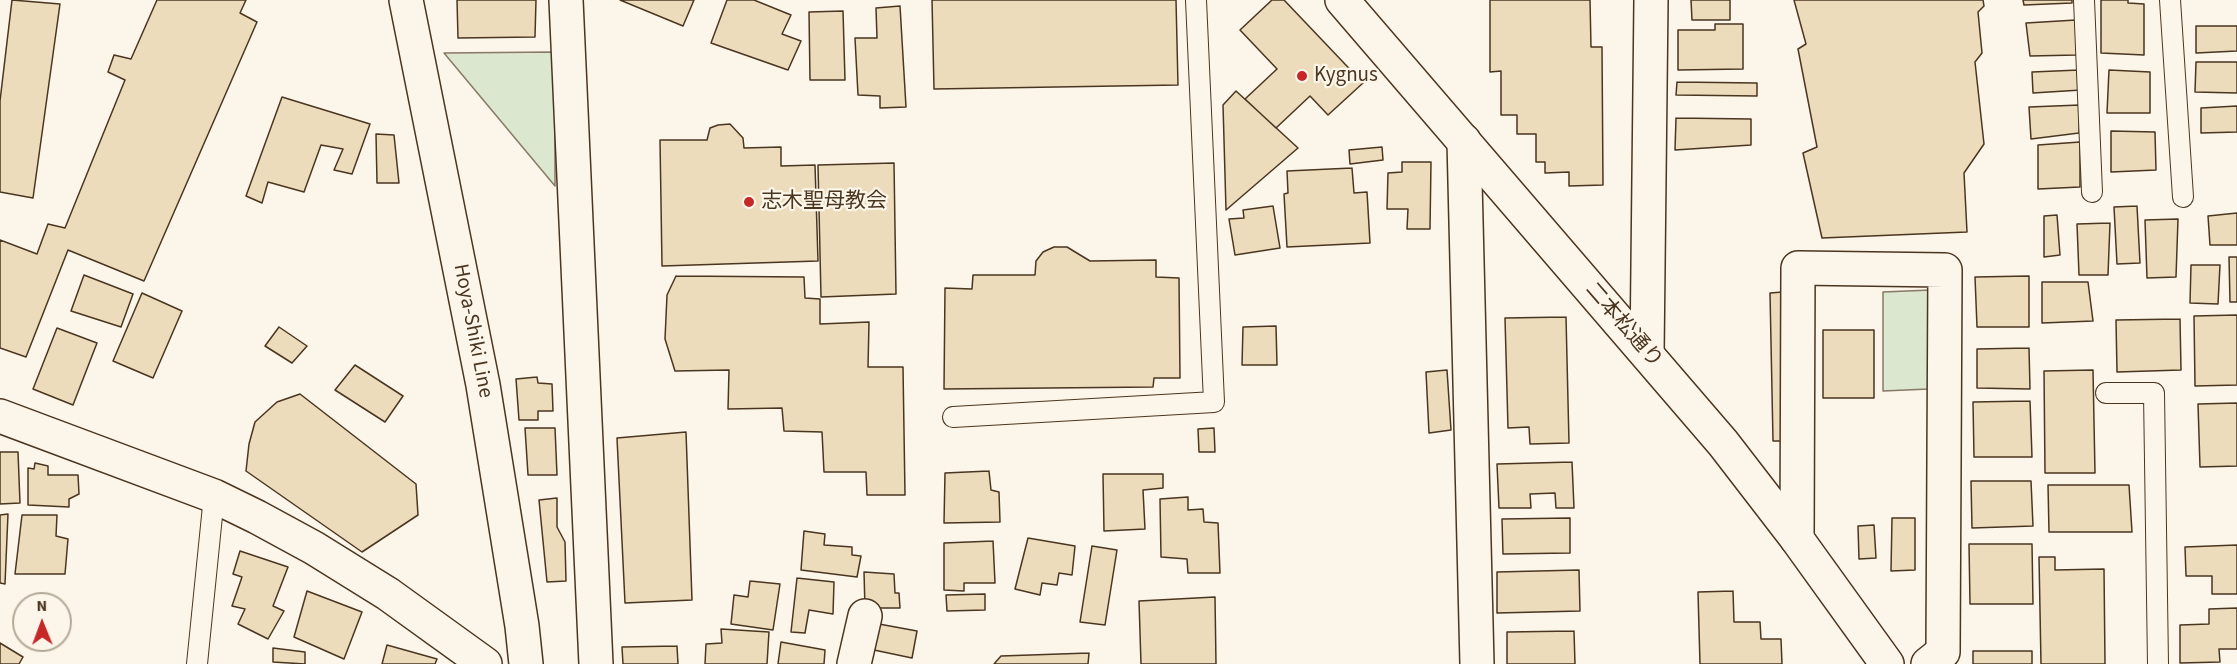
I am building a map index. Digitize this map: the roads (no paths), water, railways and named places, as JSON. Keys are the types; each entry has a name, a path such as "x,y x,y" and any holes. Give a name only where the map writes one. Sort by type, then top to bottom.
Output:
{"street":[{"name":"Hoya-Shiki Line","path":"406,0 483,385 526,664"},
{"path":"566,0 596,664"},
{"name":"二本松通り","path":"1342,0 1723,442 1797,539 1887,664"},
{"path":"1647,354 1651,0"},
{"path":"1464,141 1477,664"},
{"path":"1797,539 1798,268 1945,270 1943,652 1928,664"},
{"path":"0,416 214,496 314,548 388,594 485,664"},
{"path":"855,664 865,616"}],"lane":[{"path":"953,417 1214,402 1196,0"},
{"path":"2084,0 2092,192"},
{"path":"2170,0 2183,197"},
{"path":"2106,393 2154,393 2158,664"},
{"path":"197,664 214,496"}],"place":[{"name":"Kygnus","path":"1302,76"},
{"name":"志木聖母教会","path":"749,202"}]}
